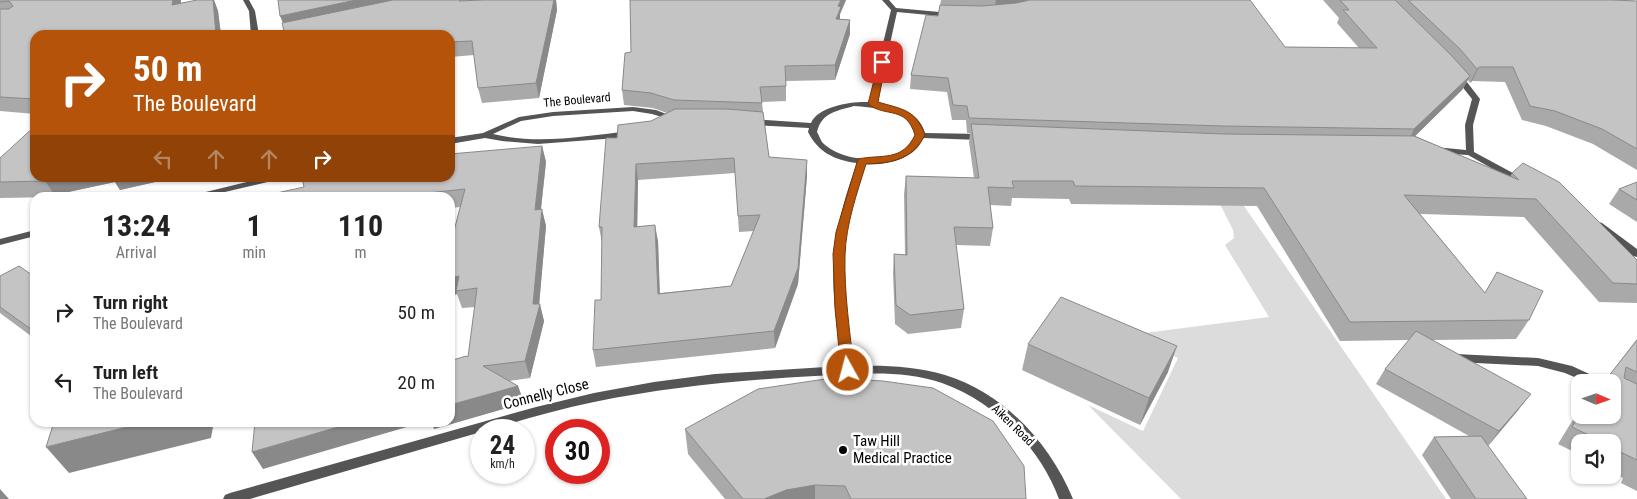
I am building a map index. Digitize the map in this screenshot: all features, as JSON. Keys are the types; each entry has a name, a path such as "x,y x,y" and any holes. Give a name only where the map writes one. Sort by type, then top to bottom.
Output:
{"street":[{"path":"246,0 252,11 254,30"},
{"path":"885,0 894,10 959,15"},
{"path":"873,104 894,10"},
{"path":"1452,70 1476,99 1469,125 1470,153"},
{"path":"854,104 873,104 904,112 916,123 920,135 914,146 902,155 883,161 862,162 840,157 823,149 814,138 814,126 821,116 835,108 854,104"},
{"name":"The Boulevard","path":"455,140 485,135 519,119 553,114 633,109 679,119 666,124"},
{"path":"746,121 814,126"},
{"name":"The Boulevard","path":"485,135 508,141 527,142 639,134"},
{"path":"920,135 995,138"},
{"path":"1429,149 1470,153 1534,187"},
{"path":"848,370 841,308 839,254 842,232 862,162"},
{"path":"211,192 255,182"},
{"path":"1593,220 1637,254"},
{"path":"0,242 30,234"},
{"path":"1456,358 1538,362 1568,369 1579,374"},
{"name":"Connelly Close","path":"230,499 564,404 722,377 848,370"},
{"name":"Aiken Road","path":"848,370 923,374 944,379 963,387 993,404 1028,436 1052,466 1066,499"}],"shaded area":[{"path":"1208,180 1228,180 1446,499 1181,499 1088,405 1143,431 1178,358 1129,335 1269,317 1225,245 1234,238 1233,230"}],"building":[{"path":"0,0 173,0 172,5 197,0 213,0 216,30 30,30 30,99 0,97 0,9 9,9 13,6 9,1 0,2"},
{"path":"278,0 356,0 280,16"},
{"path":"393,0 554,0 536,83 478,88 472,41 455,42 455,30 284,30 282,23"},
{"path":"630,0 841,0 838,6 841,7 836,19 850,20 835,65 785,66 786,86 760,87 762,103 674,100 651,93 622,90 625,53 631,52"},
{"path":"1030,0 1250,0 1285,47 1377,48 1343,10 1349,10 1340,0 1395,0 1470,76 1414,129 1223,126 969,118 967,106 953,105 948,78 911,75 926,15 938,16 940,5 982,6"},
{"path":"1408,0 1637,1 1637,149 1602,129 1555,111 1530,106 1513,67 1479,67 1477,69 1460,49"},
{"path":"675,109 727,109 763,112 769,157 807,160 798,268 774,331 593,350 595,300 601,300 602,227 599,227 606,138 617,138 618,125 651,121","holes":["734,158 738,216 760,215 731,286 658,294 655,225 634,227 636,164"]},
{"path":"971,124 1224,134 1414,136 1519,180 1512,173 1523,163 1559,182 1637,260 1637,284 1613,283 1536,199 1404,195 1485,293 1497,272 1543,291 1529,320 1350,322 1264,188 1075,186 1073,181 1012,181 1014,188 988,187 993,228 954,227 964,309 910,315 896,305 894,254 907,255 906,176 979,178"},
{"path":"30,131 30,181 0,182 0,158"},
{"path":"542,146 535,210 542,209 533,304 540,304 525,361 483,366 518,386 455,404 455,359 468,357 477,288 456,291 459,276 455,277 455,227 465,189 437,192 281,192 304,187 303,182 455,182 455,154"},
{"path":"1637,182 1637,200 1619,189"},
{"path":"19,266 30,274 30,328 0,307 0,276"},
{"path":"1061,297 1177,346 1149,398 1028,344"},
{"path":"1416,331 1531,394 1499,431 1385,369"},
{"path":"1637,340 1637,372 1626,367 1624,378 1637,384 1637,460 1621,452 1621,434 1586,434 1572,427 1574,424 1621,424 1621,374 1610,374"},
{"name":"Taw Hill Medical Practice","path":"832,378 883,381 933,388 993,421 1024,466 1026,499 851,499 845,486 815,485 786,490 764,499 743,499 685,429 758,389"},
{"path":"52,427 127,427 46,447"},
{"path":"254,427 338,427 252,452"},
{"path":"1481,436 1527,499 1476,499 1434,437"}],"place":[{"name":"Taw Hill Medical Practice","path":"843,450"}],"route":[{"path":"848,370 841,308 839,254 842,232 854,185 862,162 883,161 902,155 914,146 920,135 916,123 904,112 873,104 882,62"}]}
